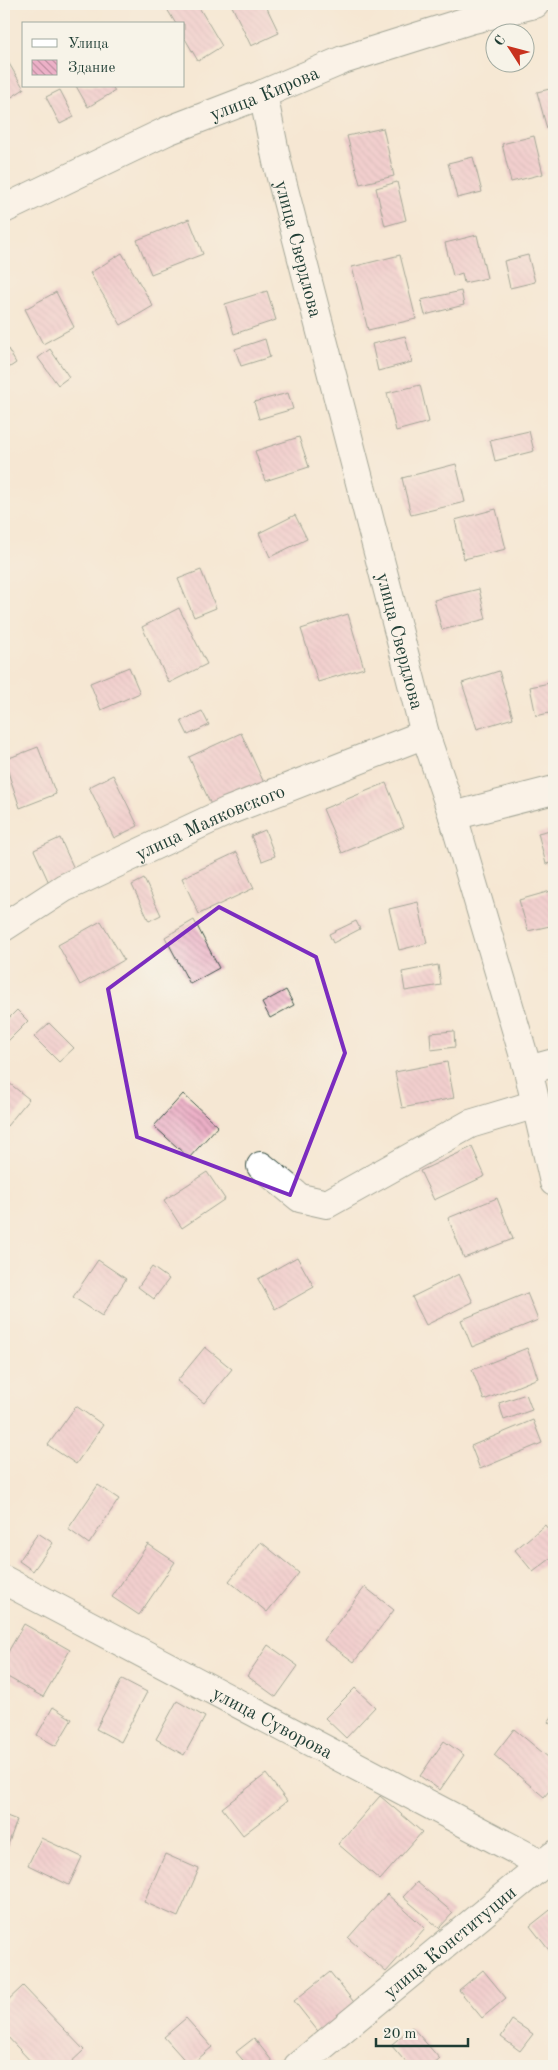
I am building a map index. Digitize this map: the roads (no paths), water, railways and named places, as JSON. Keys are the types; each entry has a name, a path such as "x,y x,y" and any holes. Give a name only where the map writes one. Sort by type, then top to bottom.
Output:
{"street":[{"name":"улица Кирова","path":"4,209 167,131 466,12 535,4"},
{"name":"улица Свердлова","path":"263,94 277,162 425,734 454,816 528,1070 554,1182"},
{"name":"улица Маяковского","path":"4,927 64,888 228,811 425,734"},
{"path":"454,816 554,790"},
{"path":"528,1070 554,1063"},
{"path":"261,1166 300,1198 327,1204 470,1124 536,1104"},
{"name":"улица Суворова","path":"4,1580 548,1859"},
{"name":"улица Конституции","path":"298,2066 548,1859"}]}
